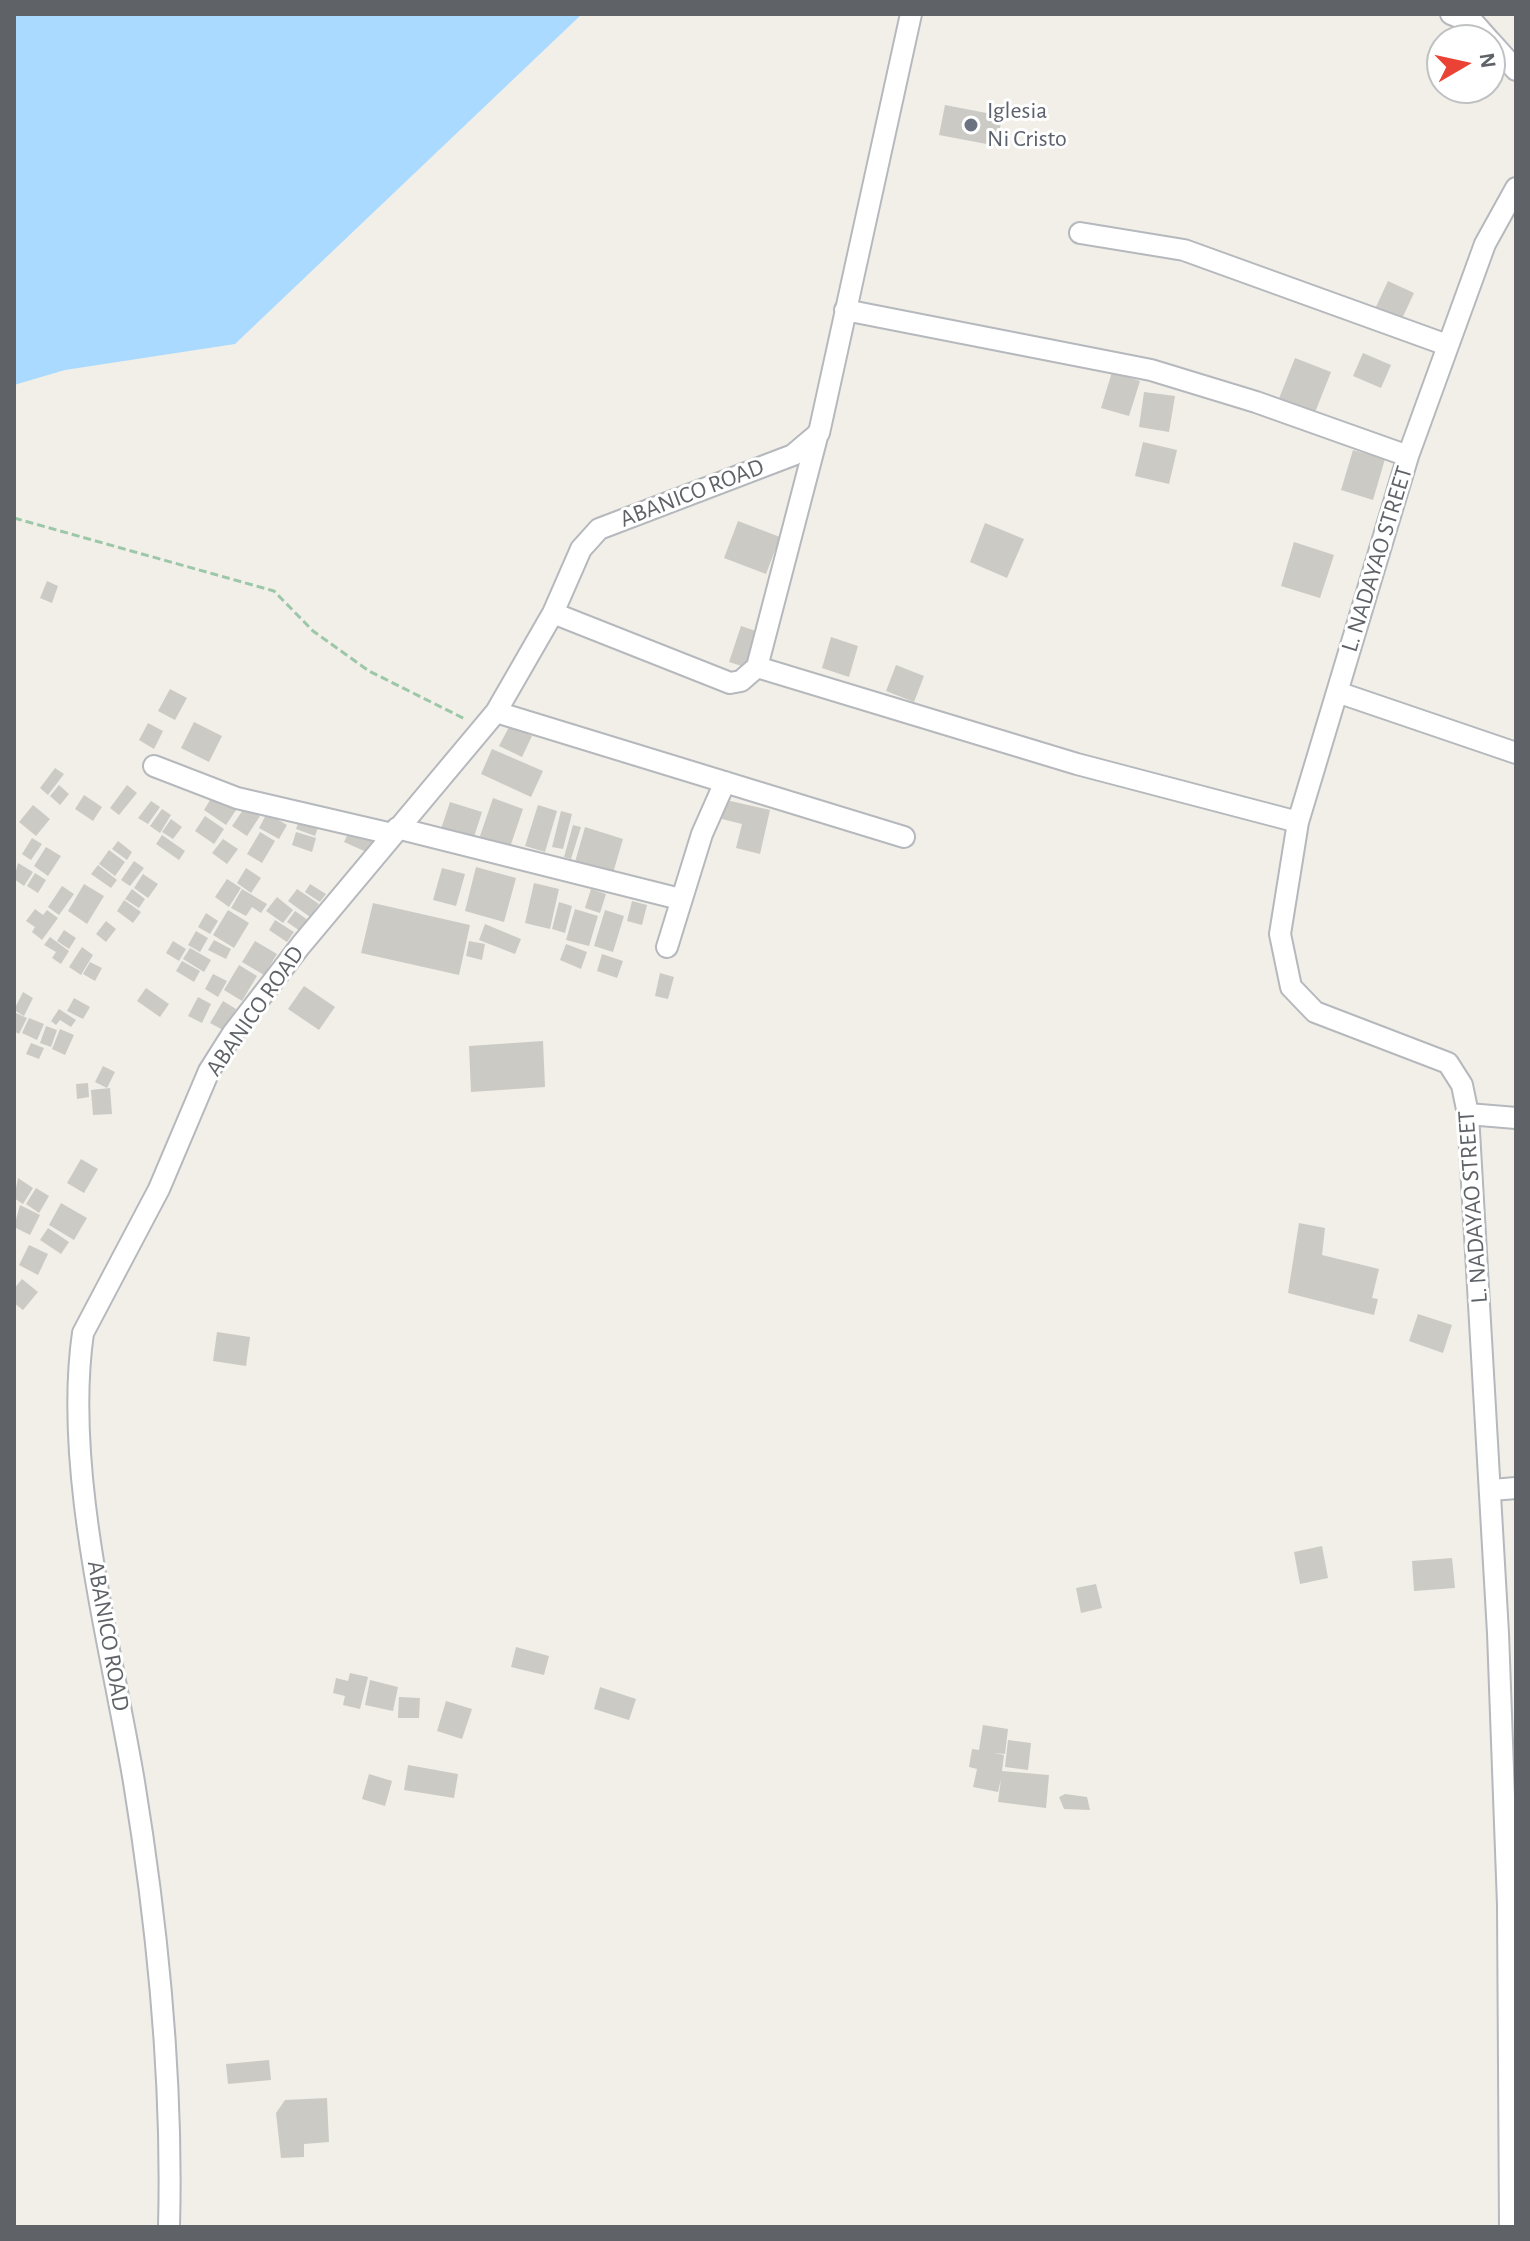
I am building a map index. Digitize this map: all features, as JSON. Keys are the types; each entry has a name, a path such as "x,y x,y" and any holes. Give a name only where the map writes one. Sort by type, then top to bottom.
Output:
{"street":[{"path":"553,613 730,683 741,681 757,667 819,433 911,14"},
{"path":"1451,14 1475,24"},
{"name":"L. NADAYAO STREET","path":"1512,2223 1508,1905 1492,1490 1468,1114 1462,1085 1448,1063 1315,1012 1291,987 1280,934 1298,822 1408,456 1485,244 1516,188"},
{"path":"1080,233 1184,250 1447,345"},
{"path":"845,310 1151,370 1256,402 1408,456"},
{"name":"ABANICO ROAD","path":"169,2227 168,2091 156,1931 95,1567 84,1479 78,1396 83,1333 159,1189 209,1071 282,970 490,720 553,613 581,549 599,529 793,455 819,433"},
{"path":"757,667 1077,764 1298,822"},
{"path":"1337,692 1516,753"},
{"path":"490,720 725,782 904,837"},
{"path":"154,766 237,798 395,831 680,899"},
{"path":"667,947 702,834 725,782"},
{"path":"1468,1114 1516,1118"},
{"path":"1492,1490 1516,1488"}],"path":[{"path":"14,518 274,591 313,631 369,671 490,720"}],"water":[{"path":"14,14 582,14 235,344 65,370 14,385"}],"building":[{"name":"Iglesia Ni Cristo","path":"945,105 1002,116 997,146 939,135"},
{"path":"1388,281 1414,293 1400,323 1374,311"},
{"path":"1363,353 1391,365 1381,388 1353,376"},
{"path":"1295,358 1331,372 1314,415 1278,401"},
{"path":"1112,372 1140,381 1129,416 1101,408"},
{"path":"1144,392 1175,396 1169,432 1139,427"},
{"path":"1143,442 1177,450 1169,484 1135,476"},
{"path":"1353,450 1385,459 1373,500 1341,490"},
{"path":"738,521 780,537 766,574 724,558"},
{"path":"985,523 1024,539 1007,578 970,562"},
{"path":"1294,542 1334,555 1320,598 1281,586"},
{"path":"47,581 58,586 52,603 40,598"},
{"path":"741,626 759,632 748,668 729,662"},
{"path":"831,637 858,646 849,677 822,668"},
{"path":"896,665 924,676 914,702 886,691"},
{"path":"170,689 187,698 175,720 158,711"},
{"path":"194,722 222,736 209,762 181,748"},
{"path":"148,723 163,731 154,749 139,740"},
{"path":"510,725 532,736 522,757 499,746"},
{"path":"492,749 543,771 531,797 481,774"},
{"path":"55,768 64,774 48,795 40,788"},
{"path":"59,785 69,794 60,805 50,796"},
{"path":"127,785 137,793 119,815 110,808"},
{"path":"215,792 238,807 226,825 204,810"},
{"path":"84,795 102,807 93,821 75,809"},
{"path":"493,798 523,809 509,850 479,839"},
{"path":"726,800 770,810 760,854 736,848 742,824 722,819"},
{"path":"151,801 160,807 148,824 138,818"},
{"path":"450,802 482,812 473,840 441,829"},
{"path":"33,805 50,819 36,836 19,822"},
{"path":"538,805 557,811 545,852 525,846"},
{"path":"245,807 260,816 247,836 232,826"},
{"path":"162,809 171,815 160,833 150,826"},
{"path":"561,811 572,814 563,849 552,847"},
{"path":"267,813 287,825 279,839 259,828"},
{"path":"205,816 224,829 214,844 195,831"},
{"path":"300,818 319,825 315,836 296,829"},
{"path":"171,819 182,827 173,839 162,832"},
{"path":"573,825 581,827 571,859 564,857"},
{"path":"351,827 377,839 371,854 344,842"},
{"path":"585,827 623,839 613,873 575,862"},
{"path":"260,832 275,841 262,863 247,854"},
{"path":"296,832 316,838 312,852 292,845"},
{"path":"162,835 185,851 179,860 156,844"},
{"path":"32,838 42,844 31,860 22,854"},
{"path":"223,839 238,849 227,864 212,853"},
{"path":"118,841 132,852 127,860 112,849"},
{"path":"46,847 61,856 48,876 34,866"},
{"path":"109,850 125,862 115,876 99,864"},
{"path":"134,861 144,868 130,886 121,880"},
{"path":"18,863 33,872 24,886 14,879"},
{"path":"98,865 117,880 111,888 91,874"},
{"path":"476,867 516,878 504,922 465,911"},
{"path":"246,868 261,878 251,893 237,883"},
{"path":"442,868 465,874 456,906 433,900"},
{"path":"35,873 46,880 38,893 27,886"},
{"path":"143,874 158,884 148,898 134,888"},
{"path":"227,879 241,888 229,907 215,897"},
{"path":"534,883 559,889 550,929 525,923"},
{"path":"84,884 104,896 87,924 68,911"},
{"path":"310,884 326,894 320,902 305,892"},
{"path":"62,886 74,894 59,915 48,907"},
{"path":"132,889 145,899 139,908 125,899"},
{"path":"242,889 267,904 261,913 252,907 246,916 231,908"},
{"path":"297,889 319,904 310,917 288,901"},
{"path":"591,889 606,894 600,913 585,908"},
{"path":"277,897 293,910 283,923 266,911"},
{"path":"124,900 141,912 133,923 117,911"},
{"path":"632,901 647,905 642,925 627,921"},
{"path":"559,902 572,906 565,933 552,929"},
{"path":"373,903 470,925 459,975 361,953"},
{"path":"35,909 43,915 47,910 58,918 42,940 32,932 35,927 26,921"},
{"path":"575,909 598,916 589,946 566,940"},
{"path":"228,910 249,923 234,948 213,935"},
{"path":"605,910 624,916 613,952 594,946"},
{"path":"295,911 308,920 300,931 287,922"},
{"path":"206,913 218,921 210,934 198,927"},
{"path":"275,920 294,932 287,942 269,930"},
{"path":"106,921 116,929 106,942 96,934"},
{"path":"485,924 521,939 515,954 479,940"},
{"path":"64,930 76,938 69,949 57,941"},
{"path":"196,931 208,938 200,952 188,945"},
{"path":"50,937 69,951 61,964 52,958 56,952 44,945"},
{"path":"214,940 231,949 226,959 208,950"},
{"path":"173,941 186,949 179,961 166,953"},
{"path":"255,941 277,954 264,975 242,962"},
{"path":"469,941 485,944 482,960 466,956"},
{"path":"566,944 587,952 581,969 560,960"},
{"path":"82,947 93,955 81,975 69,967"},
{"path":"190,948 211,960 204,972 183,959"},
{"path":"602,954 623,961 617,978 597,971"},
{"path":"182,961 200,971 194,982 176,971"},
{"path":"90,962 102,968 95,981 83,974"},
{"path":"239,965 257,976 242,1001 224,990"},
{"path":"660,973 674,977 668,999 655,996"},
{"path":"213,974 227,981 218,997 205,989"},
{"path":"304,986 335,1007 319,1030 288,1009"},
{"path":"146,988 169,1004 160,1017 137,1001"},
{"path":"23,992 33,998 24,1016 14,1010"},
{"path":"198,997 211,1004 202,1023 188,1016"},
{"path":"74,998 90,1007 83,1019 67,1011"},
{"path":"223,1001 236,1009 223,1030 210,1023"},
{"path":"59,1009 76,1020 71,1027 60,1020 56,1025 51,1021"},
{"path":"14,1012 27,1018 19,1034 14,1031"},
{"path":"29,1018 44,1024 37,1040 22,1033"},
{"path":"46,1026 57,1030 51,1047 40,1043"},
{"path":"60,1029 74,1035 65,1055 52,1049"},
{"path":"543,1041 545,1087 471,1092 469,1046"},
{"path":"31,1043 44,1048 39,1059 26,1054"},
{"path":"103,1066 115,1072 107,1088 95,1082"},
{"path":"88,1083 89,1097 77,1099 76,1084"},
{"path":"110,1088 112,1114 93,1115 91,1090"},
{"path":"81,1159 98,1169 84,1193 67,1183"},
{"path":"18,1178 33,1188 23,1204 14,1198"},
{"path":"36,1188 49,1196 39,1213 26,1204"},
{"path":"61,1203 87,1218 74,1240 49,1225"},
{"path":"20,1205 40,1215 30,1235 14,1227"},
{"path":"1299,1223 1325,1228 1322,1255 1379,1269 1372,1298 1378,1299 1374,1315 1288,1293"},
{"path":"48,1228 69,1242 61,1254 40,1240"},
{"path":"29,1245 48,1254 38,1275 19,1265"},
{"path":"22,1279 38,1292 23,1310 14,1303 14,1289"},
{"path":"1418,1314 1452,1325 1443,1353 1409,1341"},
{"path":"217,1332 250,1337 246,1366 213,1361"},
{"path":"1322,1546 1328,1578 1300,1584 1294,1552"},
{"path":"1452,1558 1455,1588 1414,1591 1412,1561"},
{"path":"1096,1584 1102,1608 1081,1613 1076,1588"},
{"path":"516,1647 549,1656 544,1675 511,1667"},
{"path":"350,1673 368,1677 360,1709 343,1705 345,1696 333,1693 336,1678 348,1681"},
{"path":"370,1680 398,1687 393,1711 365,1705"},
{"path":"600,1687 636,1699 629,1720 594,1709"},
{"path":"399,1697 420,1698 419,1718 398,1718"},
{"path":"446,1701 472,1709 462,1739 437,1731"},
{"path":"983,1725 1008,1729 1005,1754 994,1753 1004,1755 1002,1771 1049,1775 1046,1808 998,1802 1001,1779 998,1792 973,1787 977,1769 969,1767 972,1749 979,1750"},
{"path":"1008,1740 1031,1743 1028,1770 1005,1767"},
{"path":"408,1765 458,1774 454,1798 404,1790"},
{"path":"369,1774 392,1781 385,1806 362,1799"},
{"path":"1065,1794 1087,1797 1090,1810 1064,1809 1059,1797"},
{"path":"269,2060 271,2080 228,2084 226,2064"},
{"path":"327,2098 329,2142 304,2144 304,2157 281,2158 276,2113 285,2100"}],"place":[{"name":"Iglesia Ni Cristo","path":"971,125"}]}
